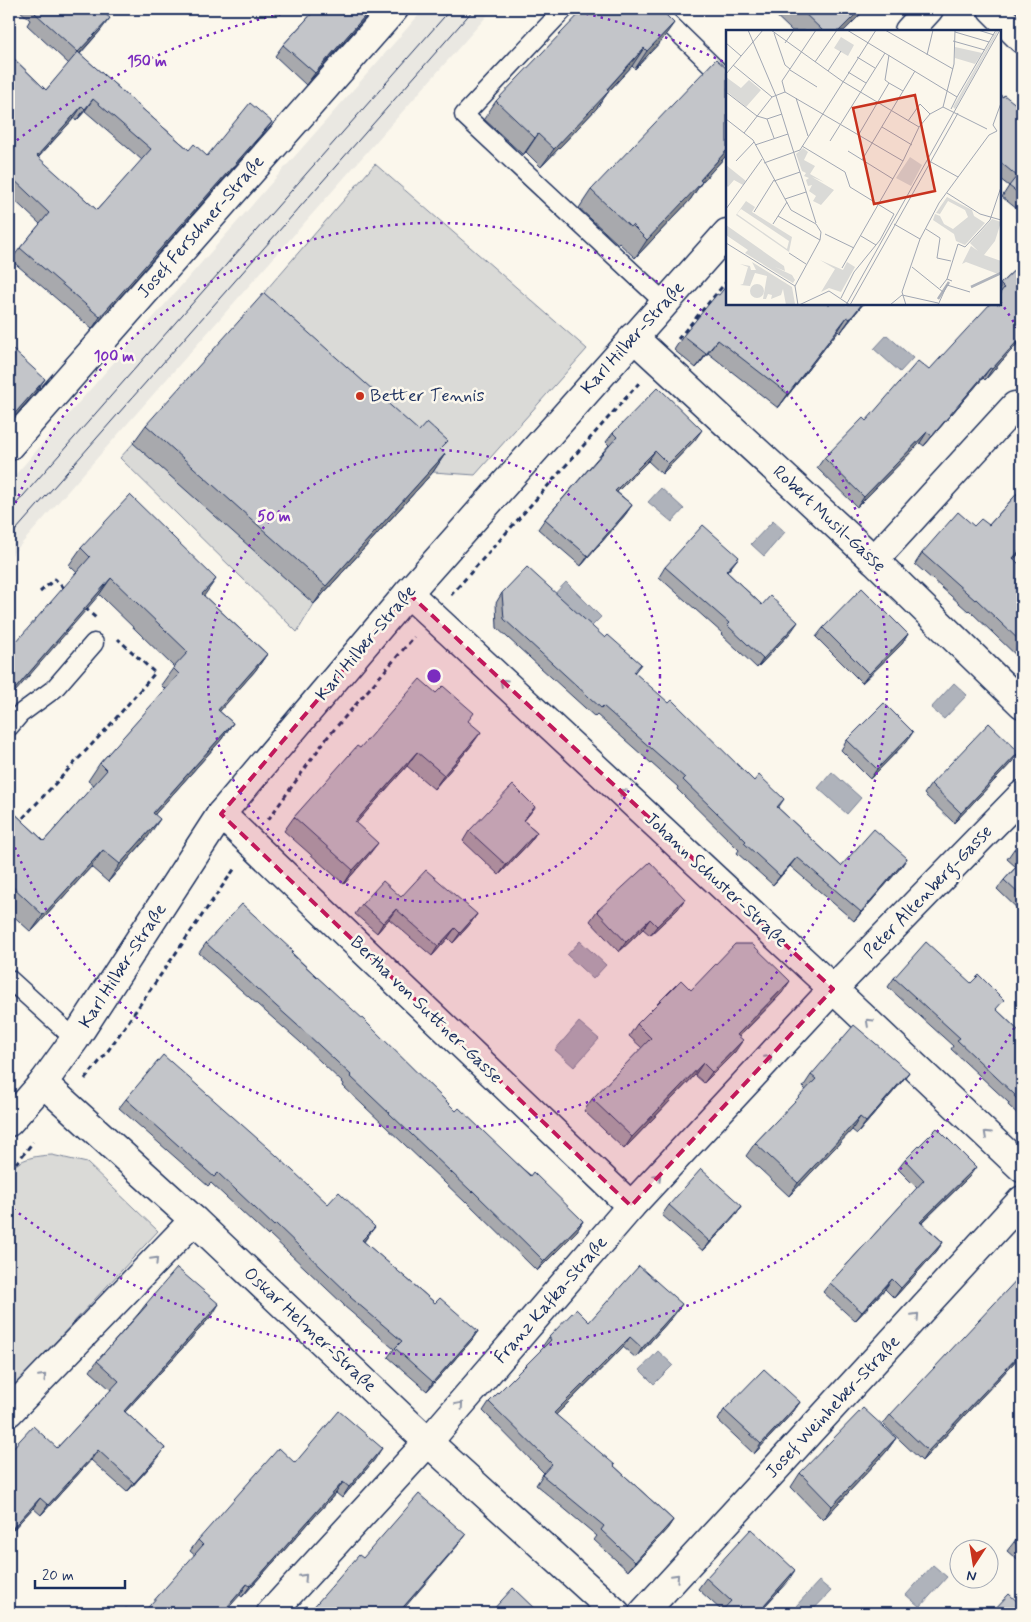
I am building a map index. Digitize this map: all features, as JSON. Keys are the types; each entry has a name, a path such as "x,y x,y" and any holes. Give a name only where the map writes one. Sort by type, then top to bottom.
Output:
{"street":[{"name":"Josef Ferschner-Straße","path":"9,446 394,9"},
{"path":"910,30 929,9"},
{"path":"992,9 1022,39"},
{"name":"Karl Hilber-Straße","path":"44,1083 75,1039 222,814 408,593 726,234"},
{"name":"Robert Musil-Gasse","path":"633,338 874,560 1022,704"},
{"path":"874,560 1015,406"},
{"name":"Johann Schuster-Straße","path":"408,593 1022,1168"},
{"name":"Peter Altenberg-Gasse","path":"833,989 1022,795"},
{"name":"Bertha von Suttner-Gasse","path":"222,814 631,1206"},
{"name":"Franz Kafka-Straße","path":"271,1613 428,1442 631,1206 833,989"},
{"path":"9,1122 44,1083"},
{"name":"Oskar Helmer-Straße","path":"44,1083 194,1220 428,1442 616,1613"},
{"name":"Josef Weinheber-Straße","path":"643,1613 1022,1200"},
{"path":"9,1412 194,1220"}],"lane":[{"path":"564,9 464,115 664,302"},
{"path":"654,9 726,79"},
{"path":"9,726 20,714 54,689 94,643"},
{"path":"9,979 75,1039"}],"path":[{"path":"65,1102 105,1055 326,740 432,616 726,282"},
{"path":"40,592 55,579 68,591"},
{"path":"81,604 100,622"},
{"path":"23,818 110,725 155,673 114,634"},
{"path":"9,1169 19,1160 36,1138"}],"highlighted area":[{"path":"408,593 833,989 631,1206 221,814"}],"shaded area":[{"path":"424,9 493,9 9,558 9,482"},
{"name":"Better Tennis","path":"375,164 587,349 475,475 433,472 314,604 297,632 120,458 252,311 267,289"},
{"path":"887,335 913,358 900,372 874,349"},
{"path":"661,488 684,509 672,522 648,502"},
{"path":"773,521 785,532 764,556 751,544"},
{"path":"566,582 601,617 584,634 549,600"},
{"path":"954,683 967,695 944,719 931,708"},
{"path":"832,772 861,798 847,814 818,788"},
{"path":"580,941 606,965 593,979 567,955"},
{"path":"579,1022 599,1039 574,1067 555,1050"},
{"path":"52,1155 87,1163 158,1231 9,1392 9,1170 29,1158"},
{"path":"658,1351 673,1365 654,1384 640,1370"},
{"path":"933,1565 947,1577 920,1607 906,1595"},
{"path":"819,1581 831,1591 810,1613 804,1613 796,1606"}],"building":[{"path":"39,9 99,9 110,18 78,52 35,13"},
{"path":"316,9 371,9 315,73 283,45"},
{"path":"584,9 660,9 674,23 647,51 644,48 607,89 609,91 554,149 538,134 535,138 496,101"},
{"path":"800,9 861,9 840,30 822,30"},
{"path":"78,52 189,150 194,144 207,156 250,103 272,122 100,317 20,248 49,213 9,175 9,54 46,90","holes":["93,99 151,149 97,210 37,156 82,106 85,109"]},
{"path":"716,59 726,68 726,151 700,180 702,182 647,240 632,225 630,227 591,190"},
{"path":"1004,95 1022,109 1022,122 1017,128 1022,132 1022,196 1009,186 1017,176 1001,163 1001,96 1003,97"},
{"path":"1022,263 1022,336 992,369 990,368 932,436 927,432 864,497 824,458 863,418 866,421 918,361 929,370 989,305 1001,305 1001,292 1004,288 1001,283"},
{"path":"726,286 726,305 861,305 850,319 847,317 788,394 718,340 706,354 683,336 717,294 719,295"},
{"path":"264,293 419,431 427,422 448,441 440,449 445,454 326,586 146,425"},
{"path":"11,348 45,379 9,420 9,350"},
{"path":"658,387 702,430 668,464 655,451 615,491 632,505 588,556 545,519 617,437 613,433"},
{"path":"1022,488 1022,548 1013,558 1022,567 1022,643 976,599 922,553 958,512 974,526 981,519 989,525"},
{"path":"130,495 216,579 202,594 267,654 218,710 233,723 153,813 160,819 120,864 103,850 43,915 9,883 9,808 44,841 107,770 100,763 179,674 173,668 188,652 111,578 9,696 9,650 90,557 81,548"},
{"path":"703,525 739,557 726,571 762,605 770,596 798,622 763,659 727,625 729,623 665,567"},
{"path":"527,567 605,638 608,635 641,664 634,672 669,703 672,700 754,781 759,775 784,799 777,807 841,866 874,829 907,858 861,912 797,857 780,876 744,843 746,841 683,780 685,778 603,706 601,708 504,619 502,593"},
{"path":"862,588 908,634 869,674 823,628"},
{"path":"420,679 436,693 443,686 474,713 468,721 481,732 444,775 417,752 355,822 378,843 353,870 294,817 357,746 360,748"},
{"path":"884,703 913,732 877,769 847,740"},
{"path":"989,723 1019,752 961,813 931,784"},
{"path":"513,785 535,807 523,820 537,832 506,865 469,831"},
{"path":"1022,840 1022,857 1014,849"},
{"path":"1022,861 1022,897 1004,880"},
{"path":"650,862 685,899 657,926 650,919 626,942 597,911"},
{"path":"426,870 477,914 460,933 455,928 438,946 396,909 383,923 362,904 383,881 401,897"},
{"path":"242,904 293,951 291,953 364,1020 456,1111 459,1108 530,1176 533,1172 583,1221 544,1261 351,1075 206,943"},
{"path":"926,942 971,983 979,975 1004,1000 996,1009 1022,1034 1022,1104 1015,1095 957,1040 960,1038 894,978"},
{"path":"735,944 752,944 790,981 737,1035 743,1040 712,1072 703,1063 632,1137 592,1099 651,1038 637,1024 681,980 691,990"},
{"path":"9,993 13,997 9,1001"},
{"path":"854,1025 909,1072 866,1122 860,1117 798,1183 755,1143 816,1079 811,1075"},
{"path":"163,1055 276,1155 328,1204 339,1192 375,1227 362,1240 435,1303 440,1298 478,1331 433,1382 395,1348 402,1341 350,1297 276,1224 274,1226 218,1173 214,1177 126,1099"},
{"path":"937,1128 976,1167 920,1222 943,1242 901,1288 892,1279 862,1312 830,1283 924,1180 905,1160"},
{"path":"701,1169 742,1206 710,1242 669,1205"},
{"path":"639,1266 682,1304 642,1348 630,1337 554,1413 615,1465 673,1520 635,1562 601,1530 604,1526 542,1475 552,1464 489,1402 551,1340 549,1337 576,1309 589,1322"},
{"path":"177,1268 219,1304 124,1411 165,1448 134,1483 98,1450 48,1505 40,1498 9,1532 9,1452 33,1426 57,1448 119,1381 97,1361"},
{"path":"1022,1274 1022,1352 928,1451 890,1415"},
{"path":"764,1369 800,1402 761,1444 724,1410"},
{"path":"863,1408 896,1438 832,1506 800,1473"},
{"path":"339,1411 382,1448 349,1487 343,1482 250,1586 247,1584 222,1613 143,1613 203,1545 198,1540 279,1448 295,1463"},
{"path":"419,1494 466,1535 398,1613 299,1613 306,1606 311,1610 359,1555 363,1558"},
{"path":"751,1529 795,1570 764,1605 773,1613 720,1613 731,1601 706,1578"},
{"path":"1022,1532 1022,1549 1014,1542"},
{"path":"513,1588 539,1613 490,1613"},
{"path":"1009,1594 1022,1606 1022,1613 991,1613"},
{"path":"126,1608 132,1613 121,1613"}],"tram line":[{"path":"9,512 451,9"},
{"path":"9,538 474,9"}],"place":[{"name":"Better Tennis","path":"360,396"}]}
